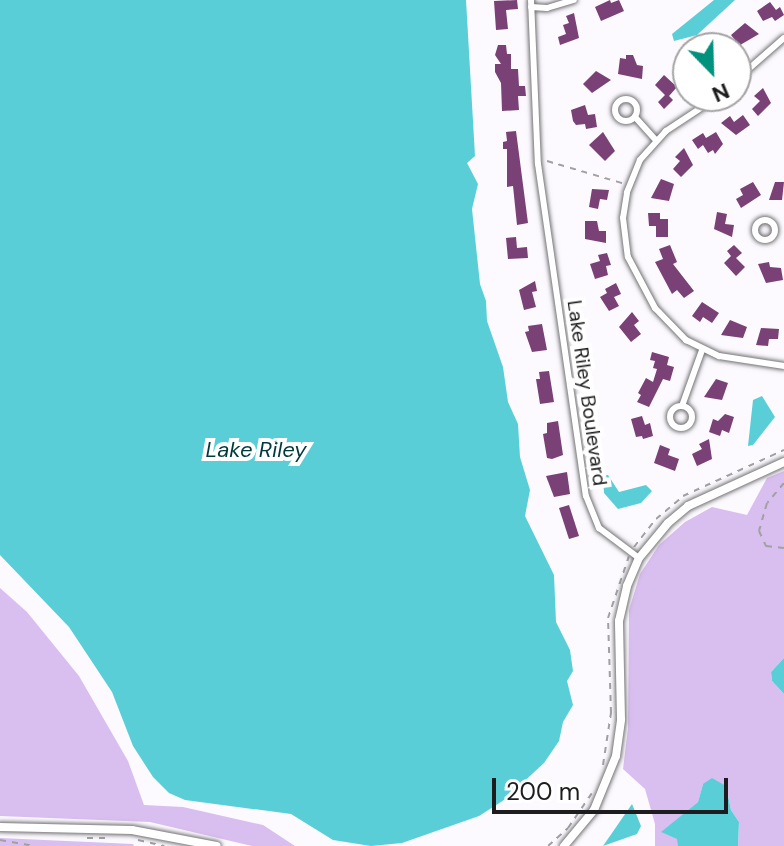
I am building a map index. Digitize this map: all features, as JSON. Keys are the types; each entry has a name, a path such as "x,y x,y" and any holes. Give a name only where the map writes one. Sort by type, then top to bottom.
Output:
{"street":[{"path":"531,4 547,8 574,0"},
{"name":"Lake Riley Boulevard","path":"531,4 538,158 586,496 599,528 639,558"},
{"path":"752,66 784,38"},
{"path":"696,112 656,140 640,160 623,218 628,257 638,281 670,326 702,350 733,360 784,366"},
{"path":"635,117 656,140"},
{"path":"775,227 784,224"},
{"path":"682,406 702,350"},
{"path":"564,846 594,810 616,756 621,719 619,621 627,586 639,558 668,523 688,506 784,462"},
{"path":"0,827 130,834 217,846"}],"path":[{"path":"538,158 630,186"},
{"path":"602,768 611,713 608,618 618,579 630,553 656,519 683,496 784,450"},
{"path":"784,483 767,503 759,531 766,546 784,548"},
{"path":"548,846 568,828 594,789"},
{"path":"130,834 141,846"},
{"path":"77,837 113,838"},
{"path":"0,840 34,846"},
{"path":"136,840 164,846"}],"shaded area":[{"path":"784,471 784,658 771,672 772,681 784,694 784,846 738,846 739,822 731,810 726,786 703,784 698,802 662,832 678,839 678,846 655,846 655,824 645,789 623,769 628,728 629,610 640,574 659,545 685,522 712,507 747,515 767,478"},
{"path":"0,588 27,612 79,676 128,761 144,805 183,807 263,825 295,846 252,846 150,822 0,816"},
{"path":"0,838 133,844 134,846 0,846"}],"water":[{"name":"Lake Riley","path":"0,0 466,0 475,156 467,163 478,184 472,209 480,284 486,301 487,321 503,367 508,402 518,424 520,457 530,490 525,516 554,575 556,622 570,650 573,671 567,681 573,705 563,722 559,741 544,763 504,800 479,816 402,843 371,846 333,840 291,814 185,800 169,793 153,777 133,746 112,692 69,627 0,555"},
{"path":"714,0 735,0 700,32 674,32"},
{"path":"762,396 775,417 753,445 748,446 753,400"},
{"path":"603,475 608,475 619,492 646,485 652,491 641,503 618,509 604,493"},
{"path":"784,658 784,694 772,681 771,672"},
{"path":"712,778 726,786 731,810 739,822 738,846 678,846 677,839 661,832 698,802 703,784"},
{"path":"632,804 641,826 637,834 603,846"}],"building":[{"path":"517,0 518,9 506,10 508,29 496,30 494,1"},
{"path":"610,0 611,3 619,0 624,11 601,21 595,7"},
{"path":"770,2 776,10 780,7 784,15 775,21 772,17 763,21 757,11"},
{"path":"574,13 579,38 560,45 558,37 566,34 563,25 569,23 566,16"},
{"path":"745,23 759,34 752,38 752,32 734,32"},
{"path":"498,45 506,45 507,54 511,54 511,69 518,69 519,86 525,86 526,96 518,96 519,110 502,111 501,83 495,72 495,64 501,64 495,55"},
{"path":"626,55 633,55 637,65 643,66 642,79 618,74 620,58 626,59"},
{"path":"596,71 611,80 592,93 583,84"},
{"path":"664,75 672,82 669,96 672,101 664,109 658,102 665,95 655,85"},
{"path":"763,88 771,103 758,116 752,109 760,101 754,96"},
{"path":"585,105 588,115 595,114 597,127 586,129 585,124 576,125 573,121 571,110"},
{"path":"743,115 750,125 736,135 721,123 730,116 734,122"},
{"path":"516,131 528,223 517,225 513,186 507,187 507,149 503,149 503,142 507,141 506,132"},
{"path":"603,132 615,151 605,161 589,145"},
{"path":"716,132 723,144 715,154 713,150 708,153 703,145 698,149 692,140 703,133 706,138"},
{"path":"684,148 693,165 681,177 673,169 680,161 675,157"},
{"path":"661,179 674,184 669,201 651,198"},
{"path":"753,182 761,195 741,208 736,199 743,195 740,189"},
{"path":"775,182 784,182 782,200 769,200"},
{"path":"592,189 609,190 607,200 600,199 598,209 589,207"},
{"path":"717,212 727,214 725,224 734,225 732,237 714,229"},
{"path":"648,213 660,213 660,219 668,219 668,237 656,237 656,226 649,226"},
{"path":"585,221 597,221 599,231 606,231 606,243 585,239"},
{"path":"516,237 517,248 527,247 528,258 508,259 506,238"},
{"path":"670,245 677,262 673,264 694,291 684,298 677,290 672,294 655,262 663,259 659,249"},
{"path":"734,245 742,253 736,258 745,267 736,276 724,263 731,256 727,251"},
{"path":"607,253 611,265 606,266 608,275 595,279 590,264 600,261 598,255"},
{"path":"769,262 770,267 781,268 783,280 766,283 758,264"},
{"path":"535,281 537,291 532,292 536,307 524,310 519,290"},
{"path":"616,283 621,294 614,297 619,306 609,311 600,297 607,293 605,289"},
{"path":"702,302 719,313 712,323 703,317 700,322 692,316"},
{"path":"632,312 639,321 634,325 641,334 631,342 619,327"},
{"path":"730,320 747,327 743,338 721,335"},
{"path":"542,324 547,350 532,352 525,332 529,331 528,326"},
{"path":"761,328 779,329 778,339 769,339 768,346 756,345"},
{"path":"652,352 669,357 667,365 674,367 670,381 663,379 649,407 637,402 646,378 653,382 657,369 653,368 655,361 650,360"},
{"path":"549,371 554,402 540,404 536,379 540,379 539,372"},
{"path":"716,379 728,383 722,400 704,397"},
{"path":"725,414 734,417 729,433 722,430 720,436 709,432 713,419 718,421"},
{"path":"642,416 645,425 650,423 653,436 643,439 642,436 636,437 631,419"},
{"path":"558,421 563,455 547,458 543,434 547,433 547,423"},
{"path":"709,439 712,459 697,466 692,454 702,449 699,444"},
{"path":"660,445 670,449 668,455 679,459 675,471 654,463"},
{"path":"567,472 570,494 554,497 546,476"},
{"path":"569,505 579,536 569,539 559,508"}]}
